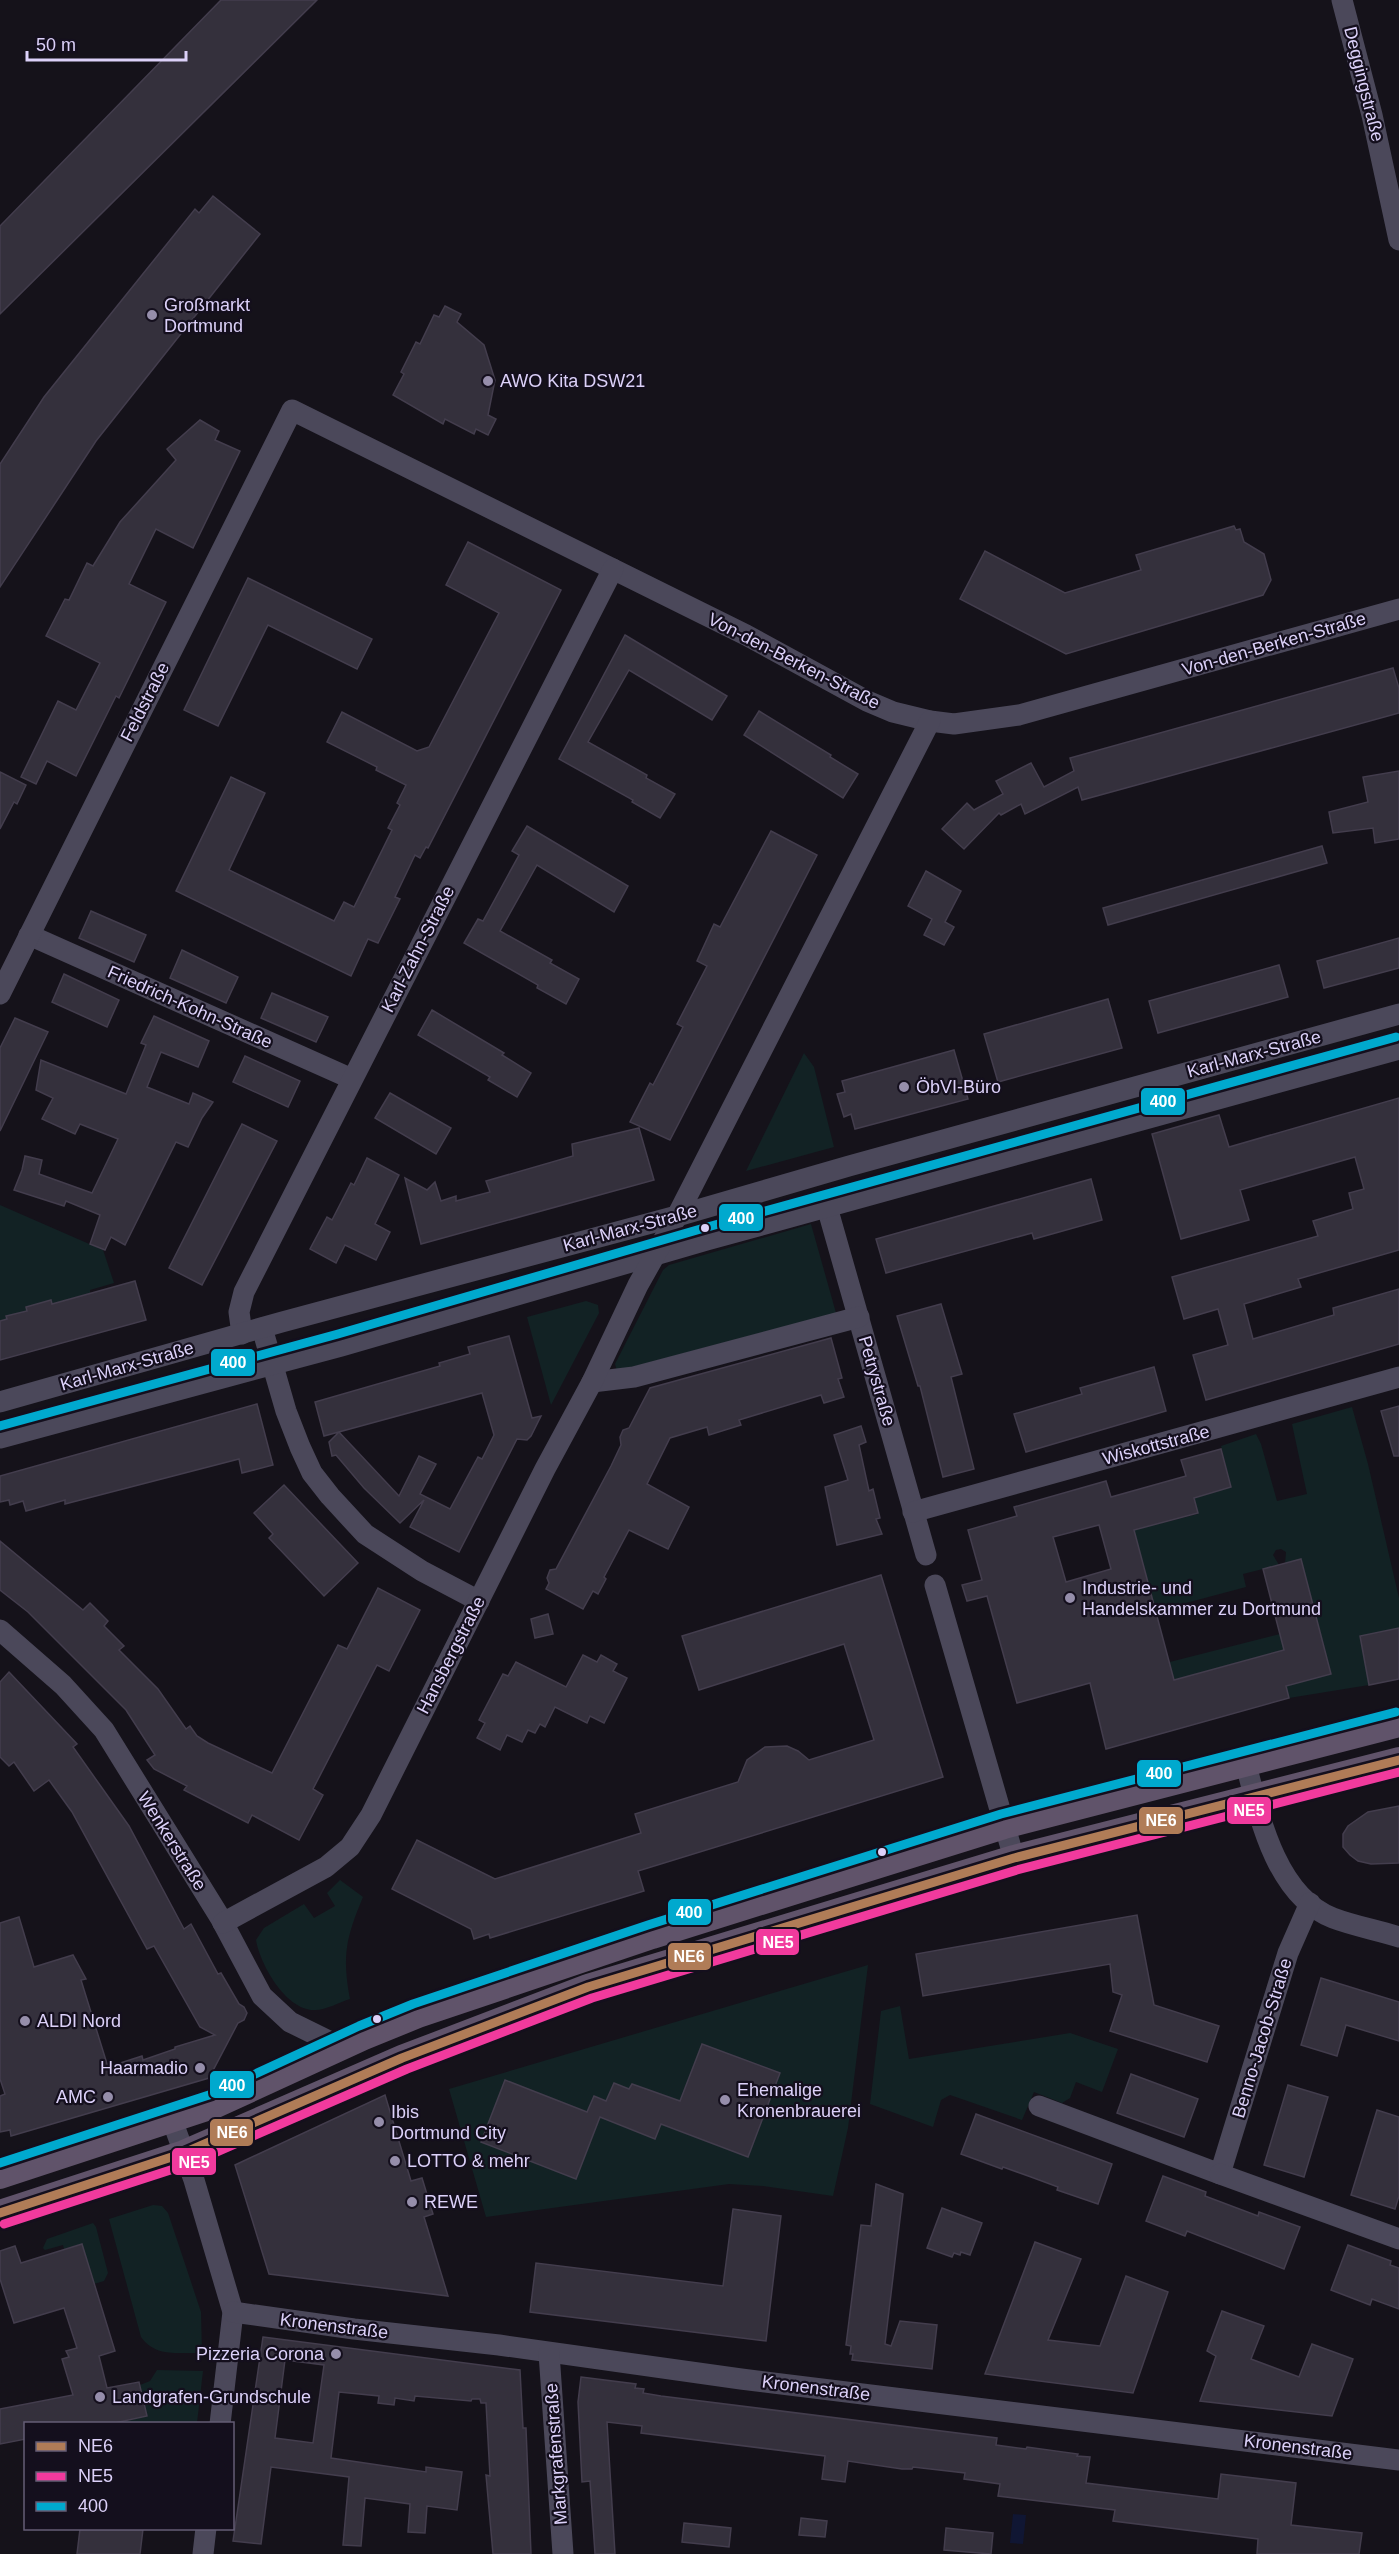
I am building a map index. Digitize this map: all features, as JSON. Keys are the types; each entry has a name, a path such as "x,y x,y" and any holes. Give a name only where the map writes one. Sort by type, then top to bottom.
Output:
{"main road":[{"path":"0,2176 222,2103 341,2047 418,2015 619,1947 1004,1826 1399,1724"},
{"path":"0,2214 184,2153 402,2058 588,1987 1014,1858 1399,1760"}],"street":[{"name":"Deggingstraße","path":"1342,0 1372,116 1399,240"},
{"name":"Von-den-Berken-Straße","path":"292,410 746,635 867,701 893,712 930,721 954,724 1019,715 1399,609"},
{"name":"Feldstraße","path":"0,994 292,410"},
{"name":"Karl-Zahn-Straße","path":"479,1600 422,1571 365,1534 330,1496 312,1473 300,1448 286,1412 273,1364 239,1312 244,1292 613,569"},
{"name":"Hansbergstraße","path":"223,1923 326,1867 350,1846 371,1815 592,1382 638,1285 677,1216 930,721"},
{"name":"Friedrich-Kohn-Straße","path":"28,935 352,1079"},
{"name":"Karl-Marx-Straße","path":"0,1402 1399,1014"},
{"name":"Karl-Marx-Straße","path":"0,1438 273,1364 1399,1049"},
{"name":"Petrystraße","path":"827,1208 926,1555"},
{"path":"592,1382 634,1377 859,1317"},
{"name":"Wiskottstraße","path":"913,1512 1399,1377"},
{"path":"935,1586 1014,1858"},
{"name":"Wenkerstraße","path":"0,1630 63,1685 104,1730 223,1923 262,1996 290,2022 341,2047"},
{"path":"1246,1764 1254,1797 1282,1871 1298,1893 1331,1917 1399,1937"},
{"name":"Benno-Jacob-Straße","path":"1220,2174 1288,1953 1310,1903"},
{"path":"1039,2106 1399,2239"},
{"path":"172,2120 199,2193 233,2312 220,2422"},
{"name":"Kronenstraße","path":"233,2312 1399,2460"},
{"name":"Markgrafenstraße","path":"549,2353 563,2554"},
{"path":"203,2554 206,2530"}],"shaded area":[{"path":"804,1053 814,1067 834,1147 746,1171"},
{"path":"0,1205 103,1250 114,1283 52,1304 50,1301 26,1307 27,1311 7,1316 7,1319 0,1321"},
{"path":"811,1224 836,1313 617,1371 615,1364 663,1270 669,1265"},
{"path":"586,1301 598,1305 599,1313 551,1405 527,1317"},
{"path":"1352,1407 1368,1464 1399,1598 1399,1628 1360,1636 1369,1685 1289,1698 1286,1686 1331,1673 1301,1559 1285,1564 1286,1552 1281,1549 1276,1550 1273,1555 1279,1565 1243,1574 1246,1587 1156,1611 1130,1516 1158,1524 1198,1514 1194,1498 1231,1487 1221,1446 1256,1434 1277,1501 1307,1494 1292,1424"},
{"path":"1280,1634 1284,1650 1159,1684 1154,1666"},
{"path":"340,1880 363,1897 347,1947 346,1970 350,1999 319,2010 304,2008 294,2003 276,1984 258,1950 256,1940 264,1928 304,1904 314,1918 335,1906 327,1893"},
{"name":"Ehemalige Kronenbrauerei","path":"868,1965 848,2128 833,2196 763,2186 729,2184 486,2217 449,2089"},
{"path":"900,2006 909,2059 1070,2033 1118,2049 1102,2092 1076,2082 1070,2098 1062,2103 1034,2092 1022,2120 950,2095 941,2100 933,2127 870,2104 881,2011"},
{"path":"153,2205 162,2206 168,2213 201,2312 202,2353 161,2351 147,2344 141,2337 109,2219"},
{"path":"93,2223 108,2273 104,2281 94,2284 81,2244 64,2249 63,2245 45,2250 43,2248 47,2239"},
{"path":"157,2370 203,2371 197,2422 122,2422 147,2416 140,2385 150,2381"}],"water":[{"path":"1013,2514 1026,2515 1023,2544 1010,2543"}],"building":[{"path":"221,0 317,0 0,314 0,226"},
{"name":"Großmarkt Dortmund","path":"213,196 260,234 96,441 0,587 0,464 44,397 195,209 199,213"},
{"path":"445,306 461,314 457,322 484,345 495,380 488,415 496,419 488,435 476,429 474,434 445,419 443,424 393,395 404,374 401,372 416,342 420,344 434,315 439,317"},
{"path":"200,420 219,431 215,440 240,451 193,548 156,529 129,584 166,602 119,698 116,696 76,776 47,761 36,784 21,777 58,701 76,710 100,663 46,636 65,599 69,600 87,563 93,566 120,522 176,460 167,449"},
{"path":"1234,526 1236,530 1240,529 1244,542 1264,554 1271,580 1263,595 1066,654 960,599 985,551 1065,593 1141,570 1136,555"},
{"path":"468,542 561,590 428,848 426,847 420,858 415,855 395,897 400,899 378,943 368,939 351,976 176,891 231,777 265,793 229,870 334,921 344,902 354,907 392,830 388,828 400,805 397,803 406,785 376,770 377,767 327,742 342,712 417,751 429,747 499,613 446,585"},
{"path":"248,578 372,639 357,669 268,625 218,726 184,710"},
{"path":"625,635 727,696 712,720 629,670 588,742 647,775 646,778 675,794 660,818 632,802 633,800 559,759"},
{"path":"1393,668 1399,688 1399,713 1082,800 1078,787 1025,814 1021,804 1001,815 999,813 964,849 942,829 967,803 974,810 1003,794 996,781 1031,763 1044,787 1074,771 1070,758"},
{"path":"759,711 858,774 843,798 744,735"},
{"path":"1399,771 1399,839 1375,843 1373,828 1333,833 1329,812 1368,802 1363,777"},
{"path":"0,772 26,785 17,804 14,802 0,829"},
{"path":"527,826 628,886 614,912 537,865 500,931 552,960 550,963 579,979 566,1004 537,988 538,985 464,943 478,919 483,921 519,855 512,851"},
{"path":"771,831 817,855 670,1140 630,1122 650,1083 653,1085 683,1027 677,1024 707,966 697,961 714,924 720,927"},
{"path":"1322,846 1327,863 1108,925 1103,908"},
{"path":"926,871 961,891 945,922 954,927 944,945 924,935 932,919 908,906"},
{"path":"91,911 146,935 134,962 79,938"},
{"path":"1399,938 1399,968 1324,988 1317,961"},
{"path":"182,950 238,977 226,1003 170,978"},
{"path":"1279,965 1288,997 1158,1033 1149,1001"},
{"path":"64,974 119,1000 107,1027 52,1002"},
{"path":"272,993 328,1017 316,1042 261,1018"},
{"path":"1108,999 1122,1048 998,1082 984,1034"},
{"path":"432,1010 504,1053 502,1055 531,1073 517,1097 488,1080 490,1077 418,1035"},
{"path":"154,1016 209,1041 198,1067 161,1052 147,1087 189,1104 193,1093 213,1102 202,1118 188,1147 176,1142 125,1245 111,1237 105,1250 90,1244 100,1215 66,1201 64,1206 14,1190 25,1156 42,1160 39,1174 92,1193 118,1139 80,1124 75,1134 42,1119 53,1098 36,1090 41,1060 126,1094 146,1045 141,1043"},
{"path":"15,1018 48,1032 0,1131 0,1048"},
{"name":"ÖbVI-Büro","path":"954,1050 968,1099 855,1129 851,1114 844,1117 837,1094 845,1092 842,1081"},
{"path":"245,1056 300,1081 288,1107 233,1082"},
{"path":"390,1093 451,1128 436,1154 375,1118"},
{"path":"1399,1098 1399,1250 1298,1279 1301,1287 1244,1304 1253,1339 1334,1315 1333,1308 1399,1289 1399,1344 1206,1400 1193,1355 1228,1345 1218,1309 1184,1319 1172,1277 1318,1236 1313,1221 1353,1209 1349,1193 1364,1189 1355,1157 1240,1190 1249,1220 1181,1239 1152,1134 1219,1115 1229,1147"},
{"path":"242,1124 277,1141 202,1285 169,1268"},
{"path":"639,1128 654,1180 421,1244 405,1178 427,1190 435,1182 441,1201 456,1196 456,1201 490,1192 486,1181 573,1156 572,1144"},
{"path":"367,1158 399,1175 375,1224 390,1232 376,1260 345,1245 336,1263 310,1249 327,1217 332,1220 351,1183 354,1185"},
{"path":"1091,1179 1102,1220 1034,1239 1032,1233 886,1273 876,1239"},
{"path":"135,1281 146,1320 0,1360 0,1321 7,1319 6,1316 27,1311 26,1307 51,1300 52,1304"},
{"path":"941,1304 962,1374 951,1377 974,1469 943,1477 920,1386 918,1386 897,1316"},
{"path":"509,1336 532,1418 541,1416 527,1440 517,1439 459,1552 410,1527 424,1500 400,1523 364,1488 336,1455 332,1456 329,1442 339,1432 399,1496 419,1456 436,1464 420,1494 450,1509 478,1457 482,1459 494,1435 482,1393 324,1436 315,1402 440,1366 439,1363 470,1354 468,1347"},
{"path":"831,1338 842,1378 838,1379 844,1397 824,1403 821,1395 739,1420 741,1425 709,1435 707,1427 670,1438 647,1484 689,1507 668,1549 629,1530 604,1577 606,1579 598,1594 593,1591 583,1609 546,1589 550,1570 556,1569 611,1466 621,1445 620,1437 623,1430 629,1428 650,1388"},
{"path":"1154,1367 1166,1411 1026,1452 1014,1414 1082,1394 1080,1388"},
{"path":"257,1404 273,1465 242,1473 239,1459 65,1504 65,1500 26,1511 23,1501 10,1505 9,1500 0,1502 0,1476"},
{"path":"1399,1406 1399,1456 1394,1456 1381,1411"},
{"path":"861,1426 866,1442 859,1445 869,1491 873,1489 880,1518 876,1519 882,1534 837,1545 825,1487 848,1480 834,1435"},
{"name":"Industrie- und Handelskammer zu Dortmund","path":"1221,1449 1231,1487 1194,1498 1198,1513 1134,1530 1174,1680 1284,1650 1263,1569 1301,1559 1331,1674 1286,1686 1289,1698 1106,1749 1090,1683 1017,1703 987,1596 967,1601 962,1585 982,1580 968,1530 1017,1516 1014,1507 1106,1481 1111,1497 1186,1476 1181,1460","holes":["1099,1525 1111,1569 1066,1582 1053,1537"]},
{"path":"284,1485 358,1563 324,1596 269,1538 273,1534 254,1513"},
{"path":"0,1541 83,1610 90,1603 108,1621 104,1626 124,1646 119,1650 158,1689 186,1729 190,1726 197,1736 208,1743 272,1773 338,1645 347,1649 378,1588 420,1610 389,1671 377,1665 313,1789 323,1795 299,1840 252,1815 248,1823 184,1790 187,1786 154,1769 147,1760 155,1755 126,1710 28,1612 0,1590"},
{"path":"881,1575 943,1777 638,1871 644,1891 490,1938 489,1934 474,1939 471,1929 392,1889 417,1840 495,1879 641,1833 635,1814 738,1782 747,1760 765,1747 787,1746 809,1760 874,1740 844,1644 699,1690 682,1636"},
{"path":"548,1614 553,1634 535,1638 531,1619"},
{"path":"1399,1628 1399,1679 1369,1685 1360,1636"},
{"path":"583,1655 597,1662 601,1655 617,1664 613,1671 627,1678 604,1723 590,1716 587,1723 555,1707 545,1727 540,1724 535,1733 528,1730 522,1742 507,1735 500,1750 477,1738 485,1723 479,1720 503,1674 508,1676 516,1662 566,1687"},
{"path":"9,1672 77,1744 73,1747 129,1826 184,1929 191,1924 218,1974 221,1973 239,2004 247,2013 244,2020 238,2023 209,2078 11,2136 10,2130 0,2132 0,2096 5,2094 0,2079 0,1923 19,1917 34,1967 73,1955 86,1979 81,1980 108,2067 142,2056 143,2060 215,2035 200,2027 154,1946 147,1949 72,1812 49,1780 34,1791 14,1762 9,1766 0,1757 0,1682"},
{"path":"1399,1806 1399,1863 1371,1864 1358,1861 1343,1847 1343,1834 1348,1826 1368,1812"},
{"path":"1137,1915 1154,2005 1219,2026 1207,2062 1110,2031 1122,1995 1113,1992 1110,1964 923,1996 916,1954"},
{"path":"1321,1978 1399,2002 1399,2041 1346,2025 1337,2056 1301,2045"},
{"path":"702,2044 780,2073 748,2157 661,2124 655,2139 600,2117 576,2179 481,2142 505,2080 587,2112 594,2096 606,2101 614,2083 629,2089 632,2084 680,2101"},
{"path":"1131,2074 1198,2099 1184,2137 1117,2113"},
{"path":"1288,2085 1328,2097 1304,2177 1264,2165"},
{"path":"385,2095 411,2181 422,2178 433,2214 424,2217 448,2296 269,2274 235,2165"},
{"path":"1377,2110 1399,2117 1399,2196 1395,2209 1351,2195"},
{"path":"976,2114 1112,2164 1098,2204 1057,2190 1058,2187 1031,2177 961,2154"},
{"path":"1163,2176 1206,2192 1205,2196 1258,2216 1259,2212 1300,2227 1284,2269 1187,2231 1185,2236 1146,2221"},
{"path":"876,2184 903,2194 885,2344 891,2346 900,2321 937,2325 932,2369 852,2360 851,2346 846,2345 861,2225 871,2226"},
{"path":"942,2208 982,2223 970,2255 961,2252 960,2255 954,2253 952,2257 927,2248"},
{"path":"733,2209 781,2216 766,2341 530,2312 536,2263 723,2286"},
{"path":"1035,2242 1081,2259 1048,2340 1100,2346 1126,2276 1168,2292 1133,2393 985,2374"},
{"path":"82,2244 115,2351 99,2356 107,2388 139,2382 147,2416 119,2422 24,2422 24,2439 0,2444 0,2409 73,2395 62,2359 69,2357 66,2351 77,2348 64,2308 14,2323 0,2279 0,2251 15,2246 21,2263"},
{"path":"1348,2245 1391,2261 1390,2265 1399,2268 1399,2309 1372,2299 1370,2305 1331,2290"},
{"path":"1222,2311 1264,2326 1251,2359 1299,2377 1312,2344 1353,2359 1332,2416 1200,2401 1216,2356 1207,2351"},
{"path":"263,2337 520,2370 523,2428 526,2428 531,2554 493,2554 486,2475 490,2476 486,2403 481,2403 480,2399 471,2401 415,2396 414,2401 395,2398 394,2405 378,2403 379,2396 339,2392 331,2458 426,2472 426,2467 462,2472 457,2510 427,2506 425,2533 408,2532 410,2504 365,2498 361,2546 343,2545 349,2477 271,2467 261,2544 233,2541","holes":["285,2360 324,2365 313,2443 275,2438"]},
{"path":"581,2377 636,2384 635,2388 644,2389 643,2393 661,2396 997,2438 996,2445 1078,2454 1077,2456 1090,2457 1086,2483 1218,2499 1221,2474 1296,2483 1291,2525 1362,2533 1359,2554 1257,2554 1258,2539 1113,2521 1115,2510 998,2496 1000,2484 964,2479 965,2473 913,2467 902,2469 848,2461 845,2482 822,2479 825,2456 641,2433 642,2426 607,2422 615,2554 595,2554 590,2481 582,2482 578,2402"},
{"path":"801,2518 827,2521 825,2537 799,2535"},
{"path":"684,2523 731,2528 729,2547 682,2542"},
{"path":"946,2528 993,2533 991,2554 944,2550"},
{"path":"80,2530 143,2530 140,2554 77,2554"}],"transit line":[{"name":"400","path":"0,1426 338,1334 704,1228 1396,1037"},
{"name":"400","path":"0,2163 212,2094 359,2026 413,2004 648,1925 1001,1814 1396,1712"},
{"name":"NE6","path":"0,2213 184,2153 402,2058 588,1987 1014,1858 1399,1760"},
{"name":"NE5","path":"4,2224 189,2164 407,2069 592,1998 1017,1870 1399,1772"}],"place":[{"name":"Großmarkt Dortmund","path":"152,315"},
{"name":"AWO Kita DSW21","path":"488,381"},
{"name":"ÖbVI-Büro","path":"904,1087"},
{"name":"Industrie- und Handelskammer zu Dortmund","path":"1070,1598"},
{"name":"ALDI Nord","path":"25,2021"},
{"name":"Haarmadio","path":"200,2068"},
{"name":"AMC","path":"108,2097"},
{"name":"Ehemalige Kronenbrauerei","path":"725,2100"},
{"name":"Ibis Dortmund City","path":"379,2122"},
{"name":"LOTTO & mehr","path":"395,2161"},
{"name":"REWE","path":"412,2202"},
{"name":"Pizzeria Corona","path":"336,2354"},
{"name":"Landgrafen-Grundschule","path":"100,2397"}]}
